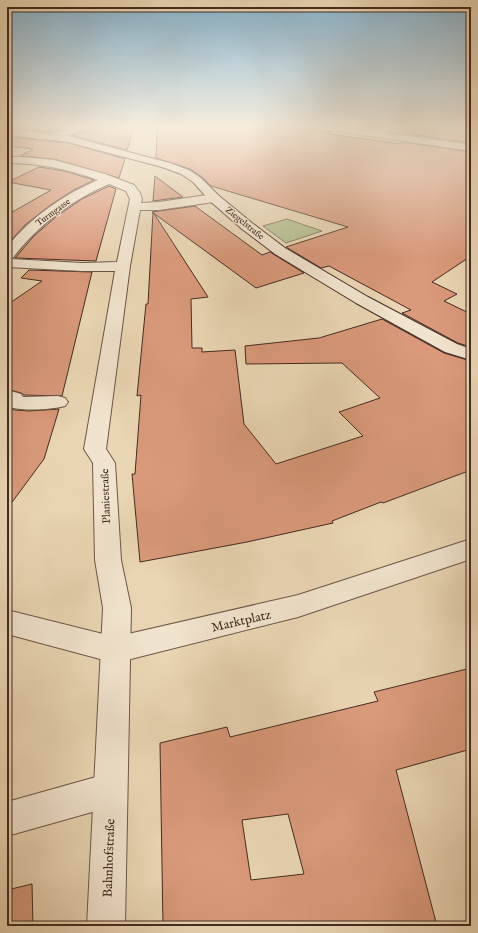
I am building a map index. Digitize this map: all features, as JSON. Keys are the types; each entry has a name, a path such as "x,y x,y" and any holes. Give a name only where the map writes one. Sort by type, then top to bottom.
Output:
{"street":[{"name":"Planiestraße","path":"80,171 130,188 136,199 123,266 94,449 104,463 108,560 117,608 110,790"},
{"name":"Ziegelstraße","path":"181,171 197,180 214,198 280,251 323,277 451,348 471,355"},
{"name":"Turmgasse","path":"7,256 19,239 46,217 81,192 108,180"},
{"path":"134,208 214,198"},
{"path":"7,263 82,267 123,266"},
{"path":"10,404 58,402"},
{"name":"Marktplatz","path":"7,622 115,650 298,606 471,549"},
{"path":"7,819 110,790"},
{"name":"Bahnhofstraße","path":"106,926 110,790"}],"green space":[{"path":"287,219 322,231 286,243 263,226"}],"building":[{"path":"32,171 61,171 94,180 72,191 48,207 25,225 7,245 7,215 51,190 8,182"},
{"path":"93,171 121,171 119,178"},
{"path":"192,171 471,171 471,256 432,282 457,294 444,301 471,314 471,347 458,343 402,313 411,310 329,266 321,268 286,247 348,227 211,186"},
{"path":"155,176 183,197 153,201"},
{"path":"109,186 116,189 96,261 15,258 34,236 57,216 82,199"},
{"path":"195,206 262,255 270,252 304,273 256,288 152,212"},
{"path":"153,212 208,297 191,299 192,348 202,348 202,352 235,350 244,424 276,464 363,436 339,412 380,398 342,363 246,364 245,346 319,338 382,319 444,353 471,361 471,470 383,503 381,502 332,521 333,523 247,542 140,562 132,474 135,474 141,395 137,396 146,304 148,304"},
{"path":"29,270 92,272 62,396 24,395 7,389 7,305 42,281 21,278"},
{"path":"7,407 15,410 29,411 59,409 44,459 7,509"},
{"path":"471,668 471,749 396,770 437,926 163,926 160,743 227,727 230,737 378,701 374,692","holes":["288,814 304,874 251,880 242,820"]},
{"path":"32,884 33,926 7,926 7,890"}]}
